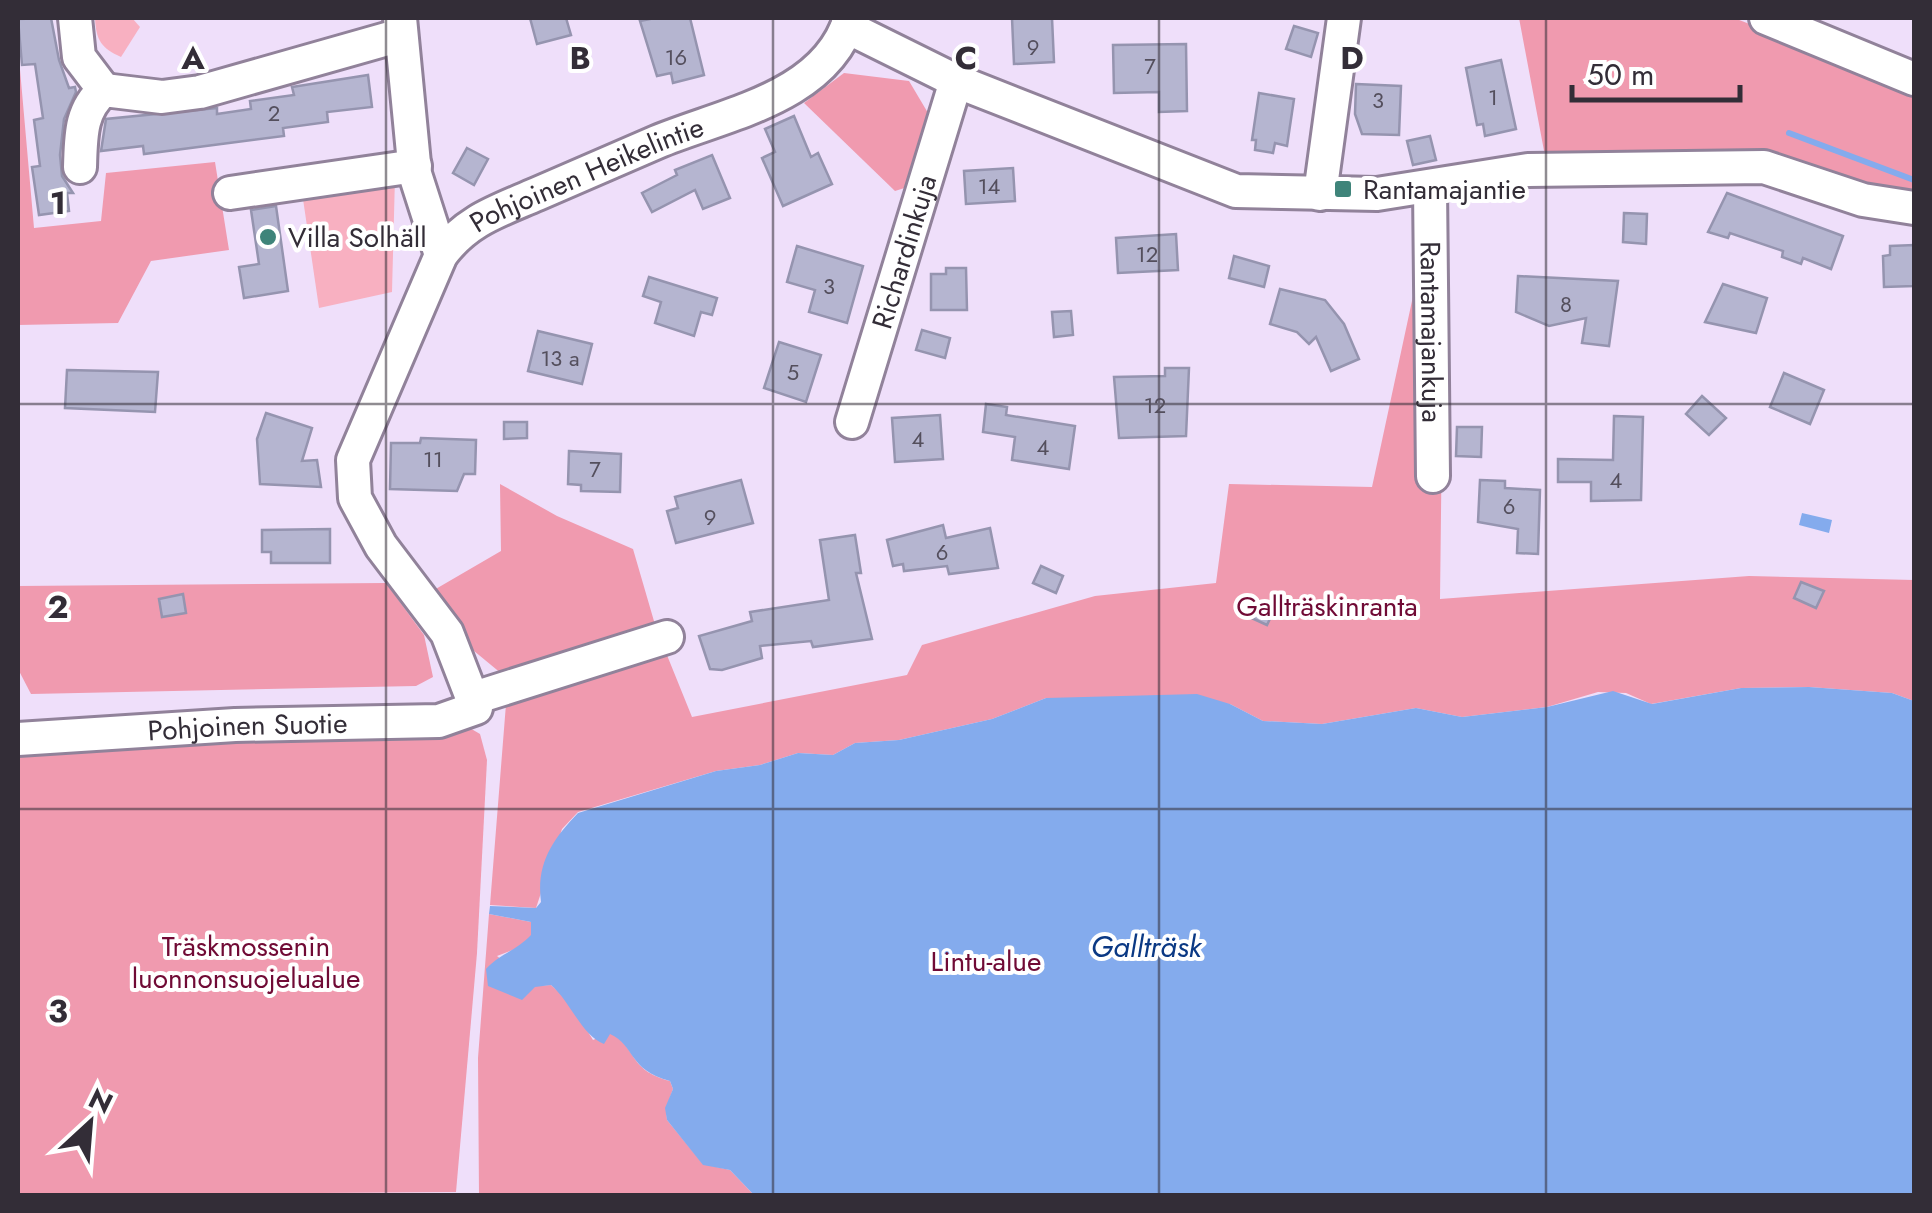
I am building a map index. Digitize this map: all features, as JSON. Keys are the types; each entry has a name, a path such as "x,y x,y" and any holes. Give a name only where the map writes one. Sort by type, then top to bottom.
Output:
{"street":[{"path":"75,18 79,56 104,90"},
{"path":"1320,194 1344,18"},
{"path":"1766,18 1914,80"},
{"path":"848,22 956,80 1226,188 1377,194 1528,170 1764,167 1862,200 1914,208"},
{"name":"Pohjoinen Heikelintie","path":"475,703 447,633 382,546 355,498 353,460 372,407 442,255 459,231 488,216 658,142 780,95 817,70 848,22"},
{"path":"80,167 82,126 89,102 104,90 162,97 200,92 401,26 415,166 442,255"},
{"name":"Richardinkuja","path":"852,422 956,80"},
{"path":"230,194 415,166"},
{"name":"Rantamajankuja","path":"1430,187 1433,476"},
{"path":"475,703 667,637"},
{"name":"Pohjoinen Suotie","path":"18,739 236,725 439,721 475,703"}],"shaded area":[{"path":"95,18 132,18 140,27 121,57 101,42"},
{"path":"395,177 392,292 319,308 303,199"}],"green space":[{"path":"1519,18 1734,18 1914,87 1914,199 1753,151 1545,156"},
{"path":"18,47 34,228 101,221 106,173 215,162 229,250 151,261 118,323 18,325"},
{"path":"844,73 909,81 931,118 917,184 895,191 804,103"},
{"name":"Gallträskinranta","path":"1444,257 1440,599 1749,576 1914,580 1914,701 1892,693 1809,687 1741,688 1651,704 1626,693 1598,692 1547,707 1462,717 1416,708 1322,724 1263,721 1230,704 1046,698 992,719 899,740 855,743 833,755 798,753 760,765 716,771 578,812 562,829 536,908 490,905 508,679 468,646 434,590 501,551 500,484 557,516 633,549 656,628 692,717 907,675 922,645 1095,596 1216,583 1229,484 1372,487 1421,259"},
{"path":"386,583 424,635 433,677 416,686 31,694 18,669 18,586"},
{"name":"Träskmossenin luonnonsuojelualue","path":"463,724 480,734 487,760 477,953 456,1192 18,1195 18,746"},
{"path":"489,914 531,922 531,936 520,947 497,956 535,986 551,985 569,1001 593,1040 610,1033 625,1044 646,1071 670,1081 673,1089 666,1108 667,1120 703,1164 730,1170 754,1195 479,1196 478,1058"}],"water":[{"path":"1802,513 1832,520 1829,533 1799,525"},
{"name":"Gallträsk","path":"1809,687 1892,693 1914,701 1914,1195 754,1195 730,1170 703,1165 667,1120 665,1108 673,1089 670,1081 646,1071 624,1044 610,1034 604,1044 596,1040 551,985 535,987 522,1000 488,986 486,969 531,935 531,922 489,914 490,906 536,908 541,902 541,876 548,853 578,813 716,771 760,765 798,753 833,755 855,743 899,740 992,719 1046,698 1197,694 1230,704 1263,721 1322,724 1416,708 1462,717 1547,707 1613,691 1652,704 1741,688"}],"building":[{"path":"51,18 59,60 69,88 75,87 76,92 64,119 60,155 62,176 73,193 67,193 69,211 39,215 32,167 40,166 34,120 43,118 35,64 22,65 18,19"},
{"path":"530,18 566,18 571,35 537,44"},
{"path":"690,18 704,75 673,83 671,73 657,76 640,21"},
{"path":"1012,18 1052,18 1054,62 1014,64"},
{"path":"1294,26 1318,33 1311,57 1286,49"},
{"path":"1186,44 1187,111 1159,112 1159,92 1114,93 1113,45"},
{"path":"1501,60 1516,129 1485,136 1483,124 1477,125 1466,68"},
{"path":"368,75 372,107 327,112 328,122 283,128 284,136 144,154 143,146 101,151 106,119 217,108 217,114 251,109 250,101 294,95 292,87"},
{"path":"1356,84 1401,86 1399,135 1362,134 1355,114"},
{"path":"1259,93 1294,99 1287,146 1275,143 1273,153 1255,150 1256,140 1252,140"},
{"path":"794,116 811,157 818,153 832,184 783,206 762,158 775,152 765,129"},
{"path":"1430,136 1436,160 1413,165 1407,141"},
{"path":"467,148 488,159 474,185 453,173"},
{"path":"712,155 730,198 703,209 695,190 652,212 642,193 677,175 675,170"},
{"path":"1013,168 1015,201 966,204 964,171"},
{"path":"1727,193 1843,236 1831,269 1803,258 1801,264 1782,257 1783,251 1730,233 1728,238 1708,232"},
{"name":"Villa Solhäll","path":"276,206 288,291 244,298 239,267 259,264 251,210"},
{"path":"1624,213 1647,214 1646,244 1623,242"},
{"path":"1176,234 1178,270 1118,273 1116,238"},
{"path":"1914,245 1914,286 1884,287 1883,256 1890,255 1890,246"},
{"path":"797,246 863,266 847,323 809,312 815,290 787,282"},
{"path":"1234,256 1269,266 1264,287 1229,278"},
{"path":"946,268 966,268 967,310 931,310 931,274 946,274"},
{"path":"1518,276 1618,281 1609,346 1582,343 1586,318 1549,326 1516,312"},
{"path":"649,277 717,298 712,315 701,312 694,336 655,323 661,302 643,296"},
{"path":"1723,284 1767,298 1756,333 1705,322"},
{"path":"1280,289 1325,300 1344,324 1359,359 1331,371 1316,337 1309,344 1297,332 1270,324"},
{"path":"1071,311 1073,335 1054,337 1052,312"},
{"path":"922,330 950,338 945,358 916,350"},
{"path":"538,331 592,344 582,384 528,371"},
{"path":"779,342 821,355 806,402 764,388"},
{"path":"1165,368 1189,368 1186,436 1119,438 1114,377 1165,376"},
{"path":"67,370 158,372 155,412 65,408"},
{"path":"1784,373 1824,390 1810,424 1770,407"},
{"path":"1702,396 1726,418 1709,435 1686,414"},
{"path":"986,404 1007,407 1006,415 1075,426 1069,469 1012,460 1015,437 983,432"},
{"path":"266,413 312,428 302,461 317,460 321,487 260,484 257,439"},
{"path":"940,415 943,459 895,462 892,418"},
{"path":"1614,416 1643,417 1641,500 1591,501 1591,482 1558,482 1558,459 1613,460"},
{"path":"504,422 527,422 527,438 504,439"},
{"path":"1457,427 1482,427 1481,457 1456,456"},
{"path":"421,438 476,440 475,474 464,474 457,491 390,489 391,443 420,443"},
{"path":"569,451 621,454 620,492 581,491 581,485 568,484"},
{"path":"741,480 753,523 676,543 667,511 678,508 675,497"},
{"path":"1480,480 1505,481 1505,488 1540,490 1538,554 1517,553 1518,529 1478,522"},
{"path":"943,525 946,538 990,528 998,568 949,574 947,566 904,571 903,564 893,566 887,540"},
{"path":"330,529 330,563 271,563 271,552 262,552 262,530"},
{"path":"855,535 861,573 856,573 872,639 813,647 811,641 760,646 762,658 722,670 710,669 699,636 752,621 750,612 829,600 820,540"},
{"path":"1041,566 1063,576 1056,593 1033,583"},
{"path":"1801,582 1824,591 1816,608 1794,598"},
{"path":"183,594 186,613 162,617 159,599"},
{"path":"1252,598 1275,608 1267,625 1245,615"}],"waterway":[{"path":"1789,133 1914,180"}],"place":[{"name":"Rantamajantie","path":"1343,189"},
{"name":"Villa Solhäll","path":"268,237"}],"park label":[{"name":"Lintu-alue","path":"986,961"}]}
